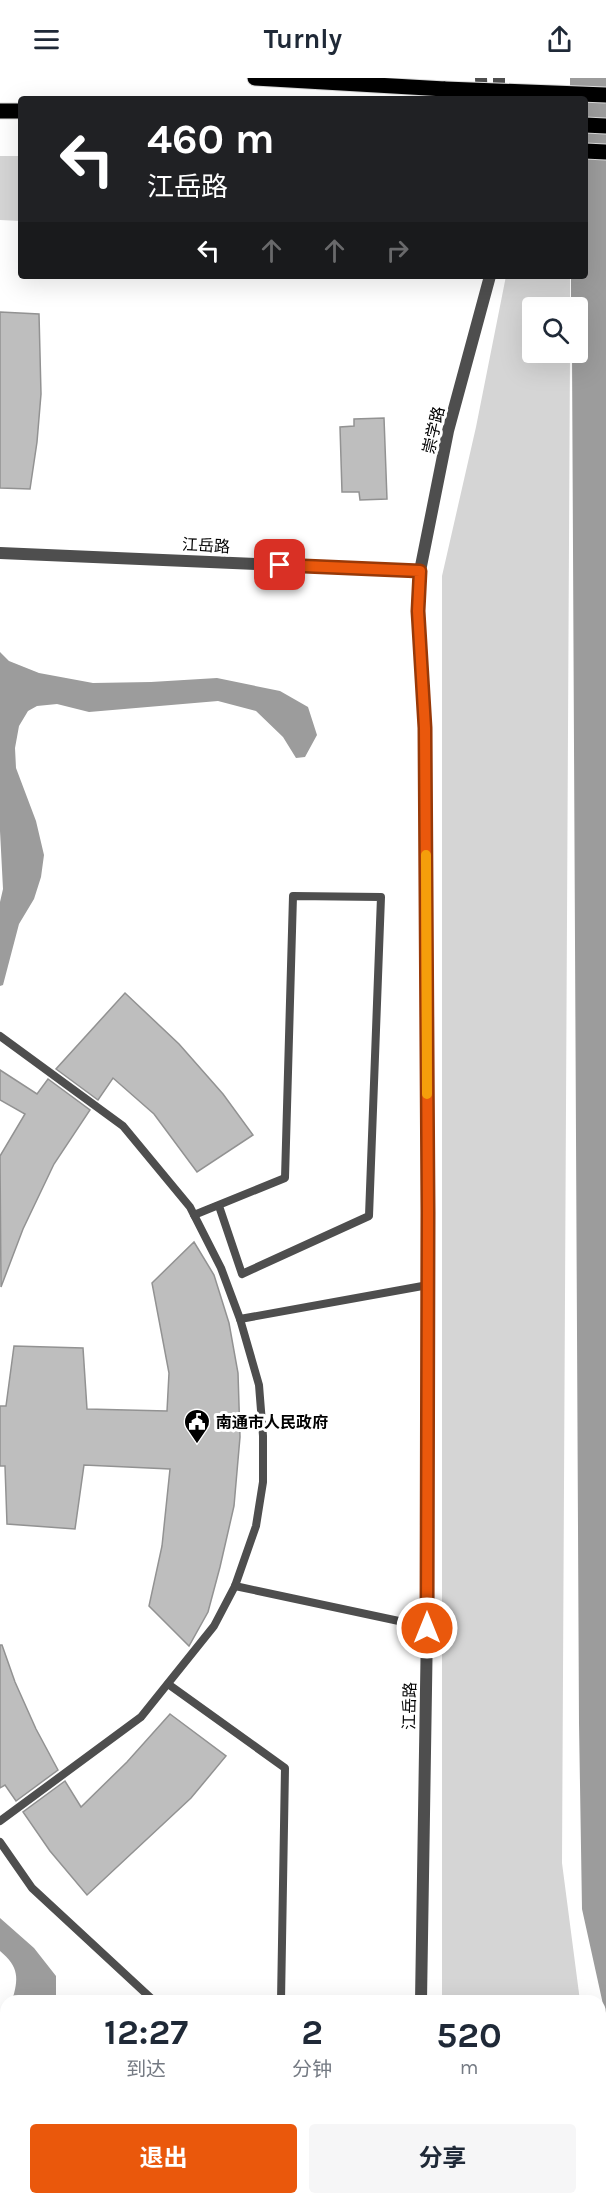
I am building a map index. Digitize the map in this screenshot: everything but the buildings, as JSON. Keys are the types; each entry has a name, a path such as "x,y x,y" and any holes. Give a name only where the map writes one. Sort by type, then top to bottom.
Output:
{"main road":[{"path":"255,78 606,95"},
{"path":"0,111 18,111"},
{"path":"588,125 606,126"},
{"path":"588,151 606,152"}],"street":[{"path":"481,78 482,96"},
{"path":"499,78 499,96"},
{"name":"崇学路","path":"484,279 484,299"},
{"name":"崇学路","path":"420,571 448,431 489,279"},
{"name":"江岳路","path":"0,553 420,571 418,611 425,728 428,1285 427,1628 422,1995"}],"lane":[{"path":"194,1215 285,1178 293,896 381,897 369,1216 242,1274 219,1206"},
{"path":"0,1036 123,1126 190,1207 221,1268 240,1319 259,1385 263,1437 263,1482 256,1527 235,1586 214,1626 141,1717 0,1821"},
{"path":"240,1319 428,1285"},
{"path":"235,1586 427,1628"},
{"path":"168,1684 285,1768 281,1995"},
{"path":"0,1842 32,1888 148,1995"}],"shaded area":[{"path":"570,78 606,78 606,1995 601,1995 582,1909 579,1723 572,363 588,363 588,297 571,297 571,279 588,279 588,96 570,96"},
{"path":"0,156 18,156 18,221 0,220"},
{"path":"505,279 570,279 570,297 522,297 522,363 570,363 562,1863 579,1995 442,1995 442,576 476,427"},
{"path":"0,652 9,661 39,673 93,683 217,678 280,691 308,707 317,735 305,757 296,758 283,737 256,711 218,701 89,712 57,704 37,706 28,711 19,726 15,748 16,768 36,821 44,855 41,877 34,899 19,924 3,985 0,986 0,902 3,889 0,831"},
{"path":"0,1918 34,1948 56,1976 56,1995 14,1995 16,1973 11,1962 0,1951"}],"slow traffic":[{"path":"426,855 427,1094"}],"place":[{"name":"南通市人民政府","path":"197,1445"}],"route":[{"path":"280,565 420,571 418,611 425,728 428,1212 427,1628"}]}
